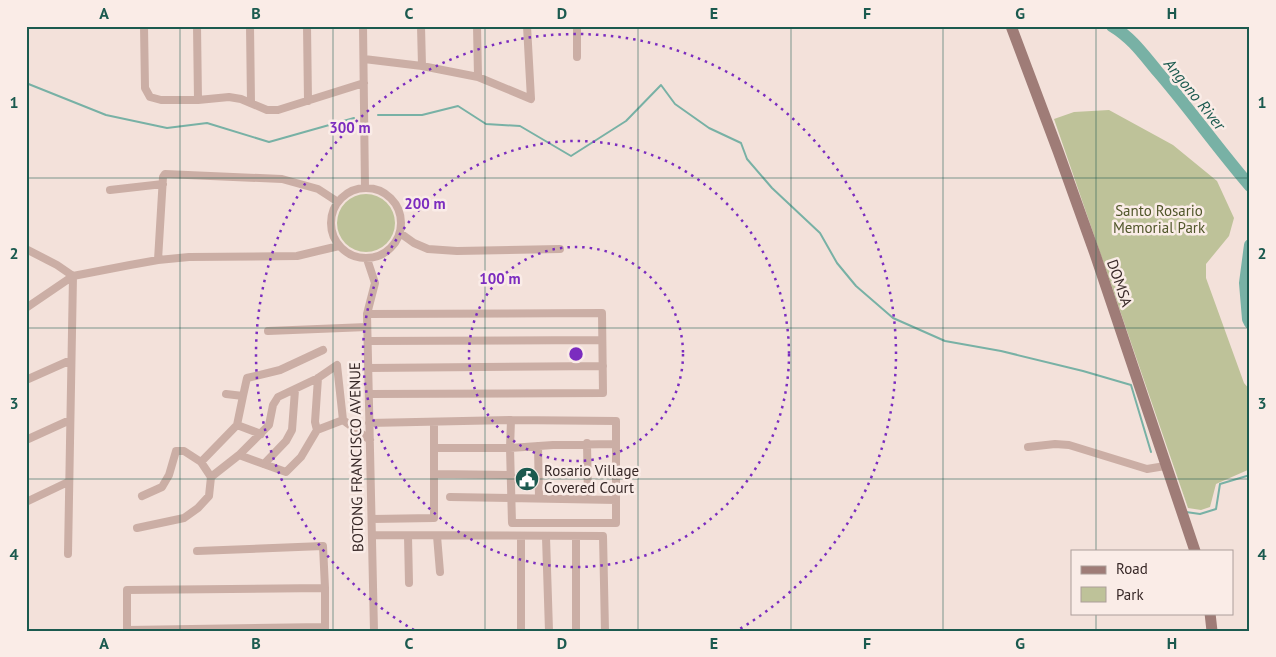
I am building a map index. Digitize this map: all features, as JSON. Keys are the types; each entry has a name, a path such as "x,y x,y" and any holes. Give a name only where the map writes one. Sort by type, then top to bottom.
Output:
{"main road":[{"name":"DOMSA","path":"1011,26 1068,179 1194,550"},
{"path":"1210,614 1212,631"}],"street":[{"path":"144,26 145,88 150,96 161,100 198,100 229,97 242,99 267,110 278,110 364,83"},
{"path":"197,26 198,100"},
{"path":"250,26 251,103"},
{"path":"307,26 308,102"},
{"path":"363,26 365,188"},
{"path":"421,26 422,66"},
{"path":"476,26 478,77"},
{"path":"364,59 422,66 478,77 531,99 527,26"},
{"path":"577,26 577,57"},
{"path":"158,260 165,174 282,179 318,189 338,202"},
{"path":"110,190 163,184"},
{"path":"365,188 379,190 394,200 401,216 400,233 391,249 380,256 367,259 354,257 339,246 332,231 331,216 338,202 349,192 365,188"},
{"path":"400,233 414,243 428,249 458,251 560,248"},
{"path":"26,308 73,276 158,260 189,257 297,256 339,246"},
{"path":"26,249 57,265 73,276"},
{"name":"BOTONG FRANCISCO AVENUE","path":"367,259 375,283 367,314 374,631"},
{"path":"68,554 73,276"},
{"path":"367,314 602,313 604,393 369,394"},
{"path":"268,331 367,327"},
{"path":"368,341 602,340"},
{"path":"201,462 237,425 247,378 280,370 323,350"},
{"path":"26,380 72,360"},
{"path":"211,477 239,455 269,425 273,405 278,397 318,378 336,365 343,420 370,440"},
{"path":"368,368 603,366"},
{"path":"317,430 315,422 318,378"},
{"path":"264,464 286,442 292,430 295,390"},
{"path":"226,394 243,396"},
{"path":"26,440 70,420"},
{"path":"239,455 286,472 301,457 317,430 343,420"},
{"path":"369,423 511,420 616,421 616,523 512,523 511,420"},
{"path":"372,519 434,518 434,423"},
{"path":"237,425 261,434"},
{"path":"587,444 588,499"},
{"path":"435,448 510,448 615,444"},
{"path":"1028,447 1055,444 1069,445 1147,469 1165,466"},
{"path":"538,446 539,498"},
{"path":"137,528 184,518 198,508 209,496 211,477 201,462 184,451 176,451 169,475 162,487 142,496"},
{"path":"435,474 511,475"},
{"path":"26,502 68,482"},
{"path":"450,497 616,500"},
{"path":"372,536 603,536 605,631"},
{"path":"408,536 410,583"},
{"path":"437,536 440,572"},
{"path":"576,536 576,631"},
{"path":"520,537 521,631"},
{"path":"546,537 549,631"},
{"path":"197,551 323,546 326,588 324,629 127,630 127,590 326,588"}],"green space":[{"name":"Santo Rosario Memorial Park","path":"1109,110 1173,145 1217,181 1234,218 1229,236 1206,264 1206,278 1244,383 1250,390 1250,469 1216,484 1210,507 1201,510 1188,508 1054,119 1074,112"},
{"path":"366,194 377,196 390,207 395,223 393,234 382,247 366,252 355,250 342,239 337,223 339,212 350,199"}],"waterway":[{"name":"Angono River","path":"1112,26 1126,36 1142,53 1250,186"},
{"path":"26,83 106,115 167,128 207,123 269,142 354,118"},
{"path":"378,115 422,115 458,106 486,124 520,126 571,156 626,121 661,85 675,104 709,128 741,143 747,159 772,188 820,233 837,263 856,286 893,318 945,341 1001,351 1131,385 1151,452"},
{"name":"Angono River","path":"1250,245 1245,283 1250,323"},
{"path":"1186,512 1200,514 1216,509 1220,484 1250,475"}],"place":[{"name":"Rosario Village Covered Court","path":"527,479"}]}
